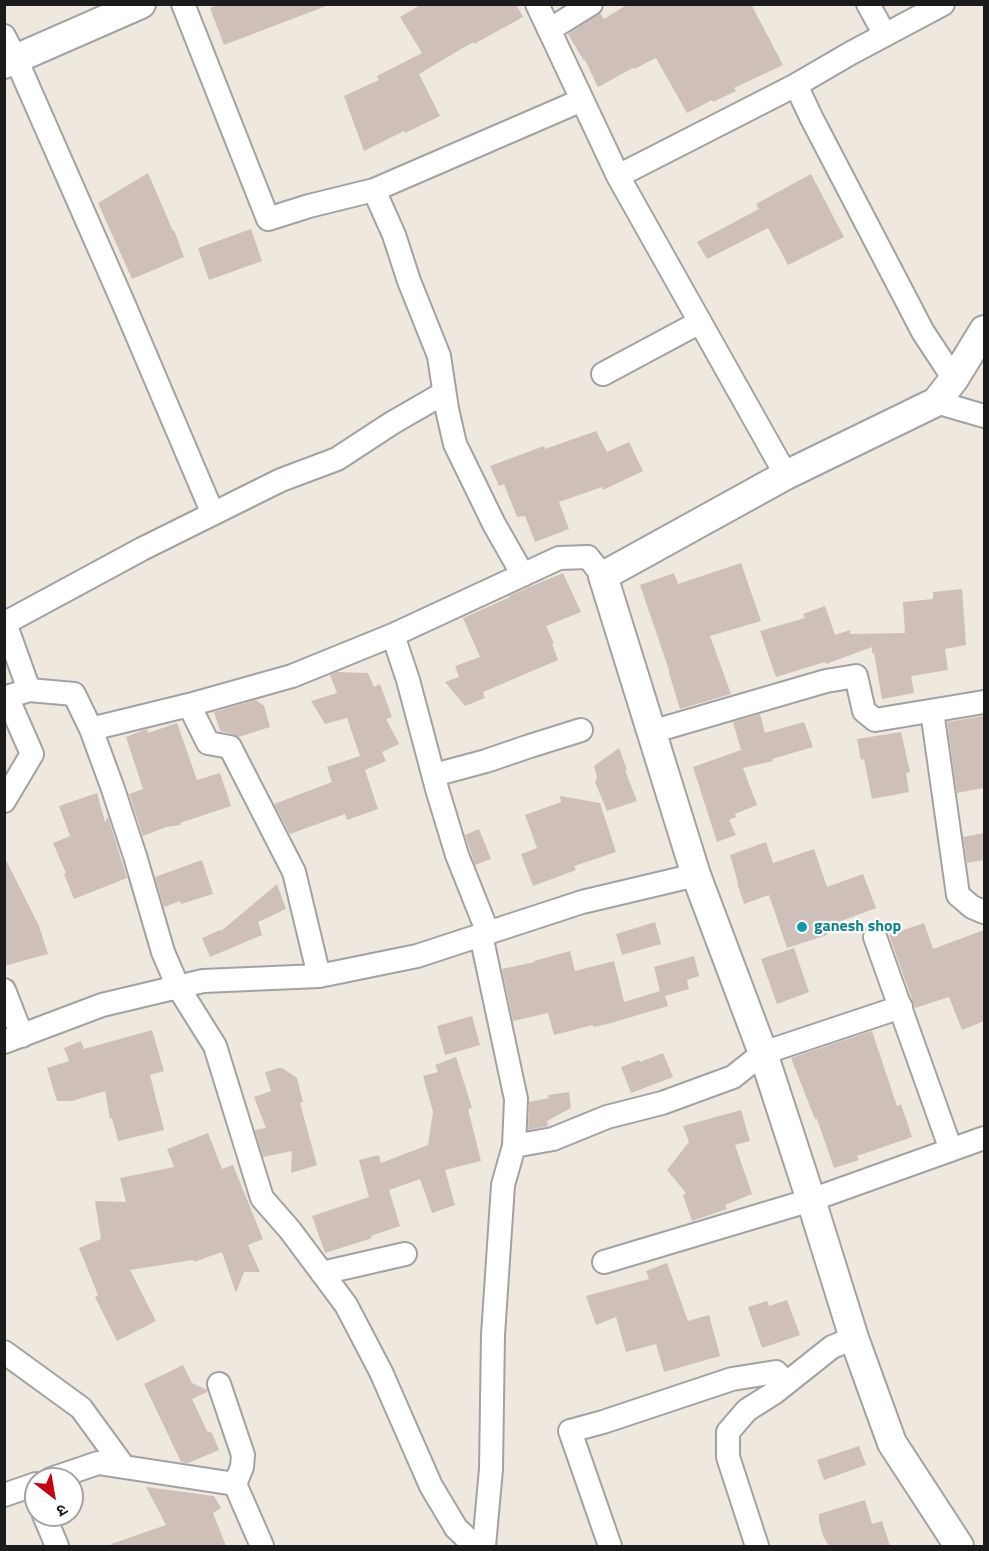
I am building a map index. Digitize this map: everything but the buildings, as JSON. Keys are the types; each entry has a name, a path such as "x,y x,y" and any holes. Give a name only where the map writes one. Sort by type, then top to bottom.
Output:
{"street":[{"path":"141,4 8,53 121,296 213,514"},
{"path":"183,4 268,219 374,190 582,100"},
{"path":"537,4 618,176 786,476"},
{"path":"549,30 591,4"},
{"path":"868,4 885,35"},
{"path":"618,176 796,86 851,53 943,4"},
{"path":"796,86 923,332 954,379"},
{"path":"374,190 394,235 409,281 439,356 455,444 494,524 523,575"},
{"path":"603,374 700,322"},
{"path":"603,576 786,476 936,402 954,379 984,330"},
{"path":"29,690 5,622 142,549 281,480 337,459 444,393"},
{"path":"936,402 984,416"},
{"path":"91,729 292,676 393,634 559,558 588,557 603,576 696,875 763,1053 854,1338 892,1443 959,1546"},
{"path":"393,634 457,855 485,934 516,1099 514,1146 503,1185 493,1335 491,1469 484,1546"},
{"path":"651,732 826,681 856,676 864,711 875,720 984,702"},
{"path":"4,801 32,754 6,698 29,690 74,694 91,729 113,789 163,952 178,987 215,1046 262,1198 290,1230 346,1305 381,1372 430,1486 456,1528 475,1546"},
{"path":"189,705 208,743 230,747 294,872 319,976"},
{"path":"932,711 958,895 972,908 984,912"},
{"path":"434,775 486,761 581,730"},
{"path":"4,990 13,1039 102,1005 202,981 319,976 417,956 582,902 696,875"},
{"path":"875,937 951,1150"},
{"path":"514,1146 554,1138 607,1117 662,1103 733,1077 763,1053 901,1007"},
{"path":"604,1262 811,1200 984,1138"},
{"path":"322,1273 405,1254"},
{"path":"757,1546 728,1457 728,1432 747,1410 832,1347 854,1338"},
{"path":"4,1353 81,1408 124,1467"},
{"path":"610,1546 570,1431 732,1379 776,1372 786,1383"},
{"path":"219,1384 243,1455 242,1467 235,1484 261,1546"},
{"path":"84,1468 98,1463 235,1484"},
{"path":"4,1495 24,1490"},
{"path":"49,1527 57,1546"}],"place":[{"name":"ganesh shop","path":"802,927"}]}
